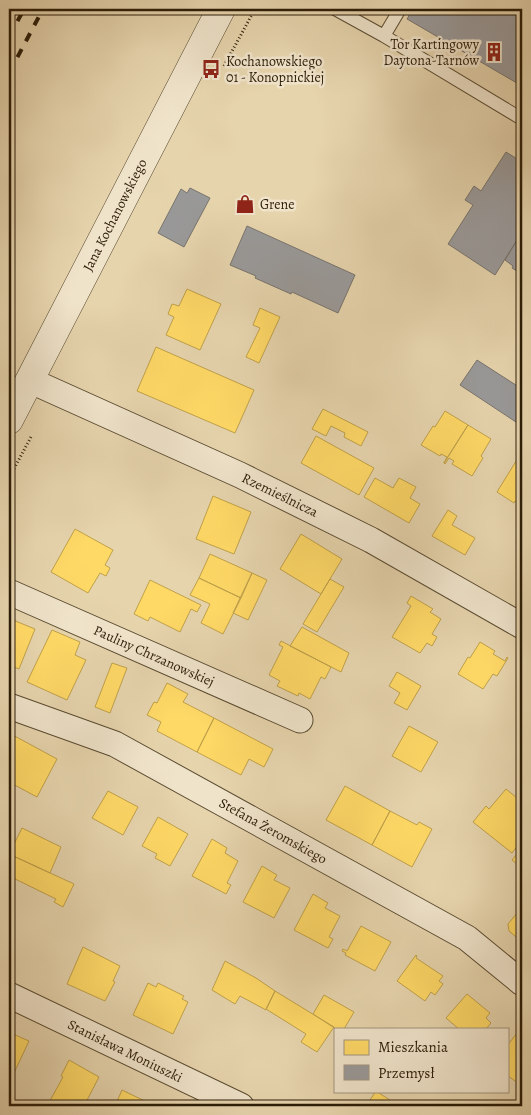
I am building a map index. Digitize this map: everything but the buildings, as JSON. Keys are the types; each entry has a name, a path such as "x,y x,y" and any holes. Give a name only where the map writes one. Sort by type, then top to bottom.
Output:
{"street":[{"name":"Jana Kochanowskiego","path":"9,420 221,9"},
{"name":"Rzemieślnicza","path":"29,380 240,475 371,540 522,626"},
{"name":"Pauliny Chrzanowskiej","path":"9,592 300,720"},
{"name":"Stefana Żeromskiego","path":"9,706 115,744 467,938 522,983"},
{"name":"Stanisława Moniuszki","path":"9,995 241,1106"}],"lane":[{"path":"334,9 384,36 522,119"},
{"path":"384,36 400,9"}],"railway":[{"path":"9,37 24,9"},
{"path":"9,73 43,9"}],"place":[{"name":"Tor Kartingowy Daytona-Tarnów","path":"494,52"},
{"name":"Kochanowskiego 01 - Konopnickiej","path":"211,69"},
{"name":"Grene","path":"245,204"}]}
